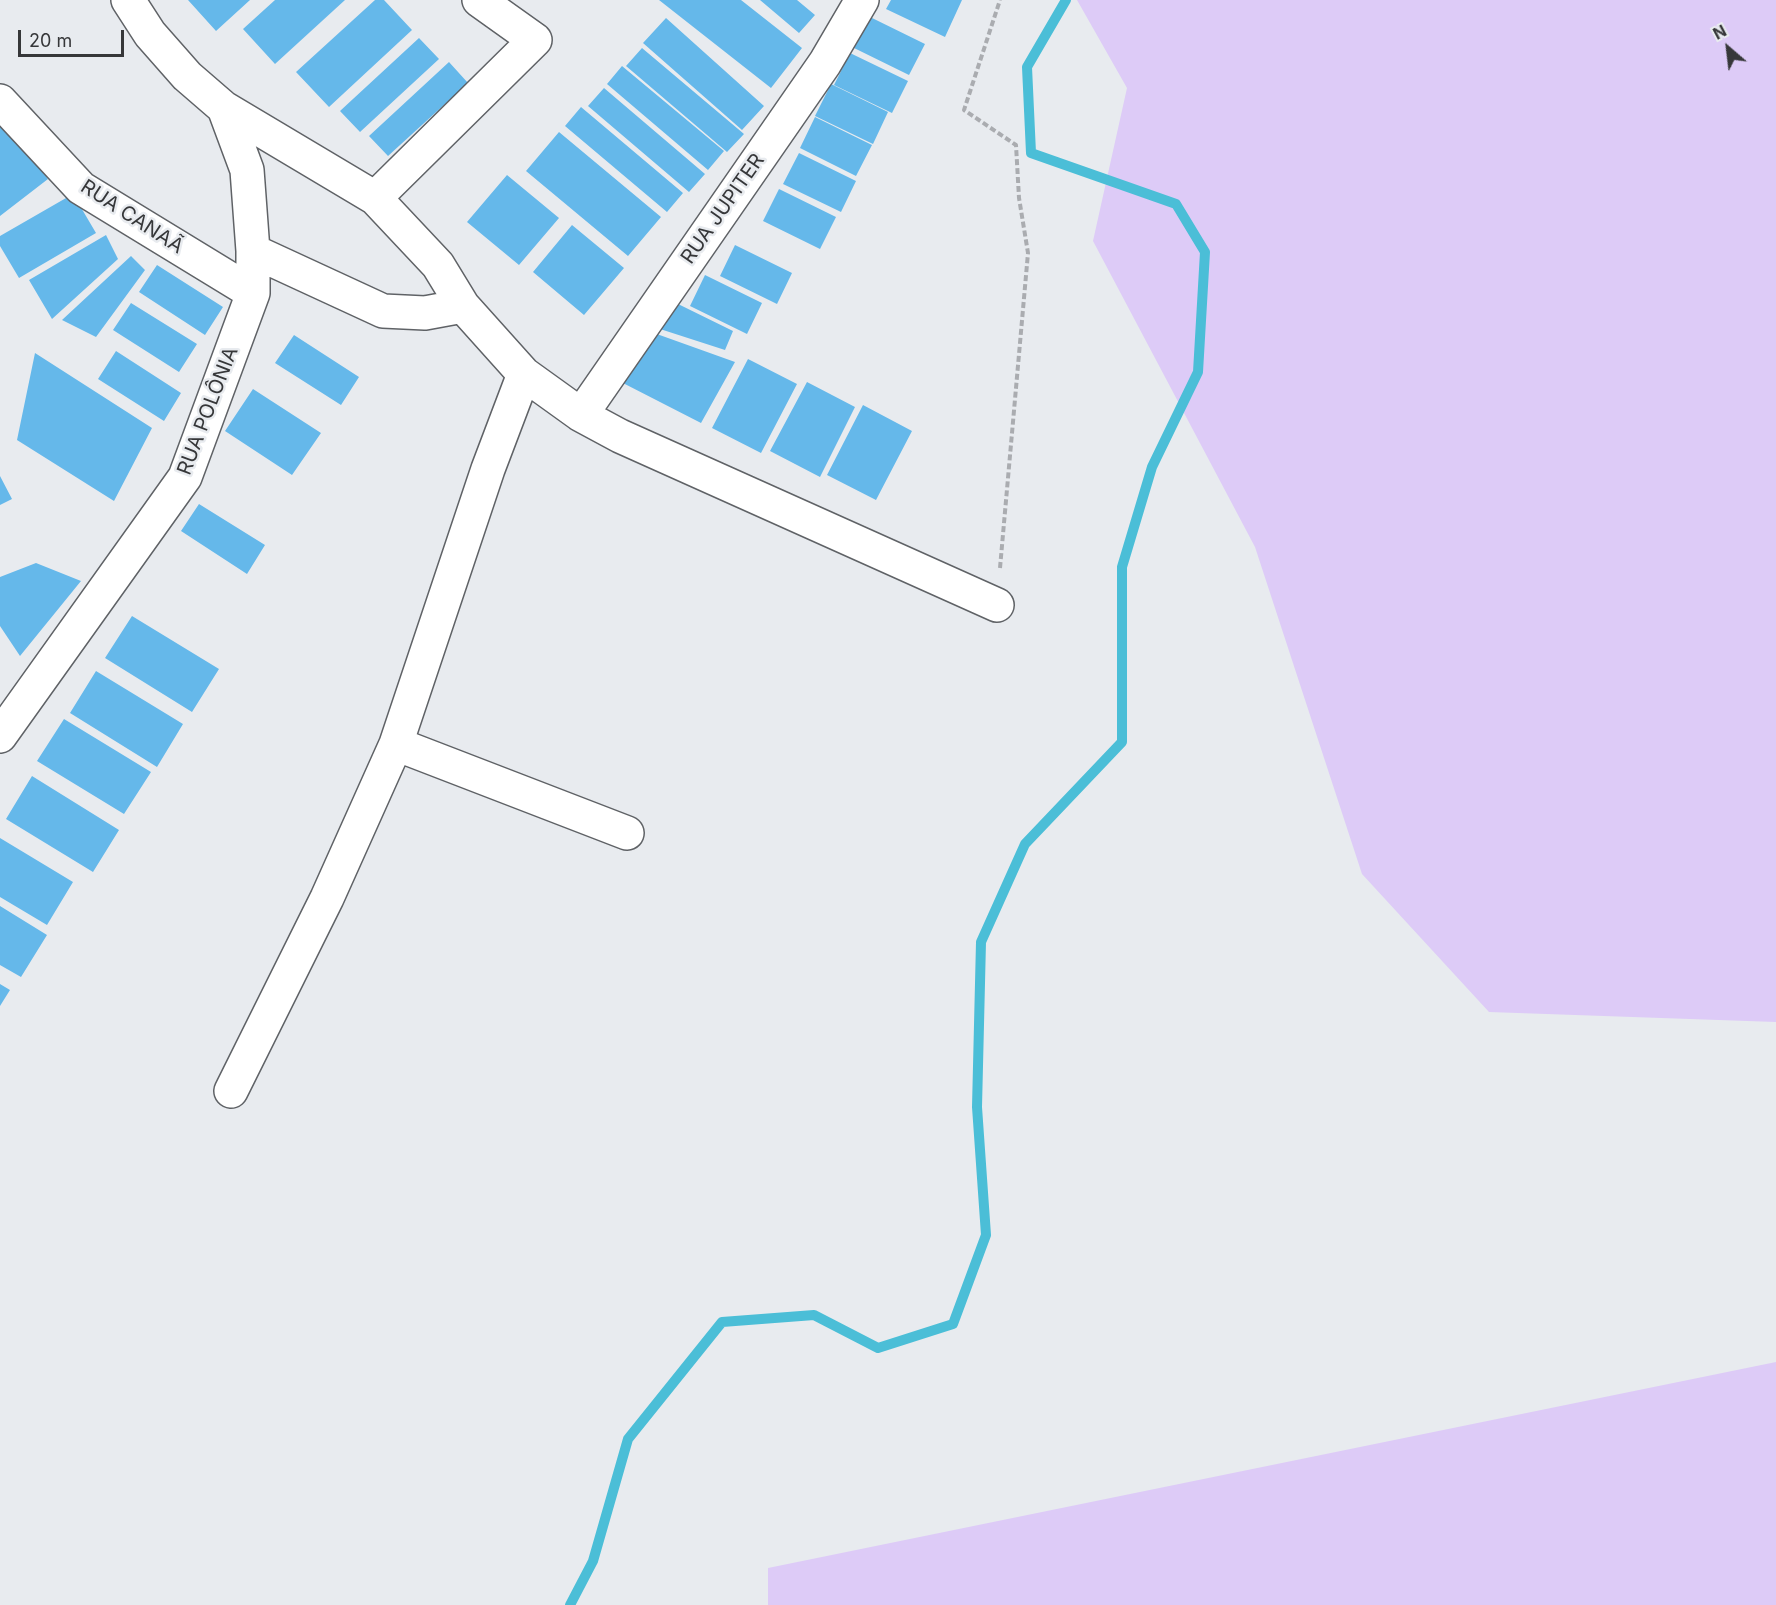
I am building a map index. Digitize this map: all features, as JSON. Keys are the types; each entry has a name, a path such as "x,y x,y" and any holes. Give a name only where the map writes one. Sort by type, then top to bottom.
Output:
{"street":[{"path":"128,0 150,34 187,76 224,108 375,198 438,265 463,306 524,374 581,415 620,436 997,605"},
{"path":"375,198 535,40 479,0"},
{"name":"RUA JUPITER","path":"581,415 825,63 862,0"},
{"name":"RUA CANAÃ","path":"0,101 81,188 253,292"},
{"name":"RUA POLÔNIA","path":"0,736 185,477 253,292 253,251 246,170 224,108"},
{"path":"253,251 383,310 425,313 463,306"},
{"path":"231,1091 327,898 396,744 488,470 524,374"},
{"path":"396,744 627,833"}],"path":[{"path":"997,605 1028,253 1019,198 1016,145 964,110 1000,0"}],"shaded area":[{"path":"1077,0 1776,0 1776,1022 1489,1012 1362,874 1255,547 1093,241 1127,88"},
{"path":"1776,1362 1776,1605 768,1605 768,1568"}],"building":[{"path":"188,0 250,0 216,31"},
{"path":"275,0 345,0 275,64 243,29"},
{"path":"375,0 384,0 412,30 329,107 296,72"},
{"path":"659,0 741,0 802,48 771,88"},
{"path":"760,0 797,0 815,15 799,33"},
{"path":"891,0 962,0 945,37 886,9"},
{"path":"868,16 925,44 909,75 852,47"},
{"path":"666,18 764,106 742,130 643,43"},
{"path":"419,38 439,59 360,132 340,111"},
{"path":"642,48 744,134 727,152 626,66"},
{"path":"850,53 908,81 892,113 834,85"},
{"path":"449,62 468,83 388,156 369,136"},
{"path":"622,66 724,151 708,170 607,84"},
{"path":"831,84 888,112 873,144 815,116"},
{"path":"604,88 705,174 689,192 588,106"},
{"path":"581,107 683,193 667,212 565,126"},
{"path":"0,116 48,179 0,216"},
{"path":"815,117 872,145 856,176 800,148"},
{"path":"559,132 661,217 628,256 526,171"},
{"path":"799,153 856,181 841,212 783,184"},
{"path":"507,175 559,218 519,265 467,222"},
{"path":"779,189 836,217 820,249 763,221"},
{"path":"73,194 96,233 19,278 0,246 0,236"},
{"path":"572,225 624,268 584,315 533,272"},
{"path":"106,235 118,259 52,319 29,280"},
{"path":"735,245 792,273 777,304 720,276"},
{"path":"131,256 145,270 96,337 62,320"},
{"path":"157,265 223,307 205,335 139,292"},
{"path":"705,275 762,303 747,334 690,306"},
{"path":"131,303 197,344 179,372 113,330"},
{"path":"676,303 733,331 725,350 660,329"},
{"path":"654,333 735,362 701,423 619,381"},
{"path":"294,335 359,377 341,405 275,363"},
{"path":"116,351 181,393 164,421 98,379"},
{"path":"35,353 152,428 114,501 17,440"},
{"path":"748,359 797,384 761,453 712,428"},
{"path":"807,382 855,407 820,477 770,451"},
{"path":"253,389 321,433 292,475 225,431"},
{"path":"863,405 912,431 876,500 827,475"},
{"path":"0,476 12,499 0,505"},
{"path":"199,504 265,545 247,574 181,531"},
{"path":"36,563 81,581 20,656 0,626 0,577"},
{"path":"132,616 219,669 192,712 105,658"},
{"path":"96,671 183,724 157,767 70,713"},
{"path":"64,719 151,772 124,814 37,761"},
{"path":"32,776 119,830 93,872 6,819"},
{"path":"0,838 73,882 47,925 0,897"},
{"path":"0,906 47,935 21,977 0,965"},
{"path":"0,984 10,990 0,1006"}],"waterway":[{"path":"570,1605 593,1561 628,1439 722,1322 814,1315 878,1348 953,1324 986,1235 977,1107 981,942 1025,844 1122,742 1122,567 1152,467 1198,372 1205,252 1176,204 1031,153 1027,67 1066,0"}]}
